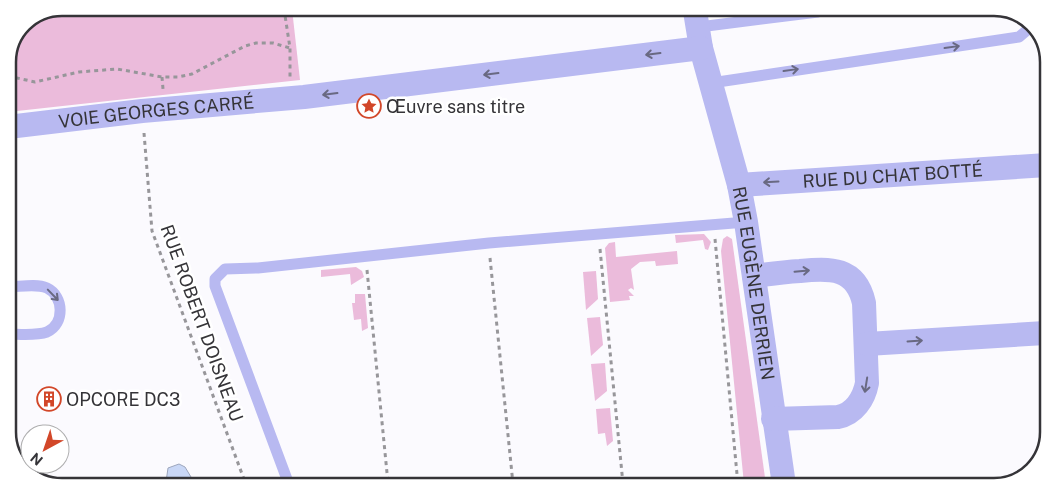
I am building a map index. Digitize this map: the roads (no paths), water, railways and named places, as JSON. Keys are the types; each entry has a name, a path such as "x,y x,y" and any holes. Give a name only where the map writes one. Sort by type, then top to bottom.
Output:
{"street":[{"name":"RUE EUGÈNE DERRIEN","path":"698,29 739,185 746,222 783,478"},
{"name":"VOIE GEORGES CARRÉ","path":"16,126 142,111 301,97 698,29"},
{"name":"RUE DU CHAT BOTTÉ","path":"739,185 1040,165"},
{"path":"754,276 822,269 843,272 853,280 862,294 866,344 866,389 852,410 838,417 773,419"},
{"path":"866,344 1040,333"}],"lane":[{"path":"698,29 790,16"},
{"path":"711,83 1019,37 1027,31"},
{"path":"286,478 214,286 215,279 228,268 258,268 489,244 746,222"},
{"path":"16,287 45,287 56,296 60,303 60,312 52,329 45,332 16,334"}],"water":[{"path":"179,464 185,467 192,478 167,478 168,468"}],"place":[{"name":"Œuvre sans titre","path":"369,106"},
{"name":"OPCORE DC3","path":"49,399"}]}
